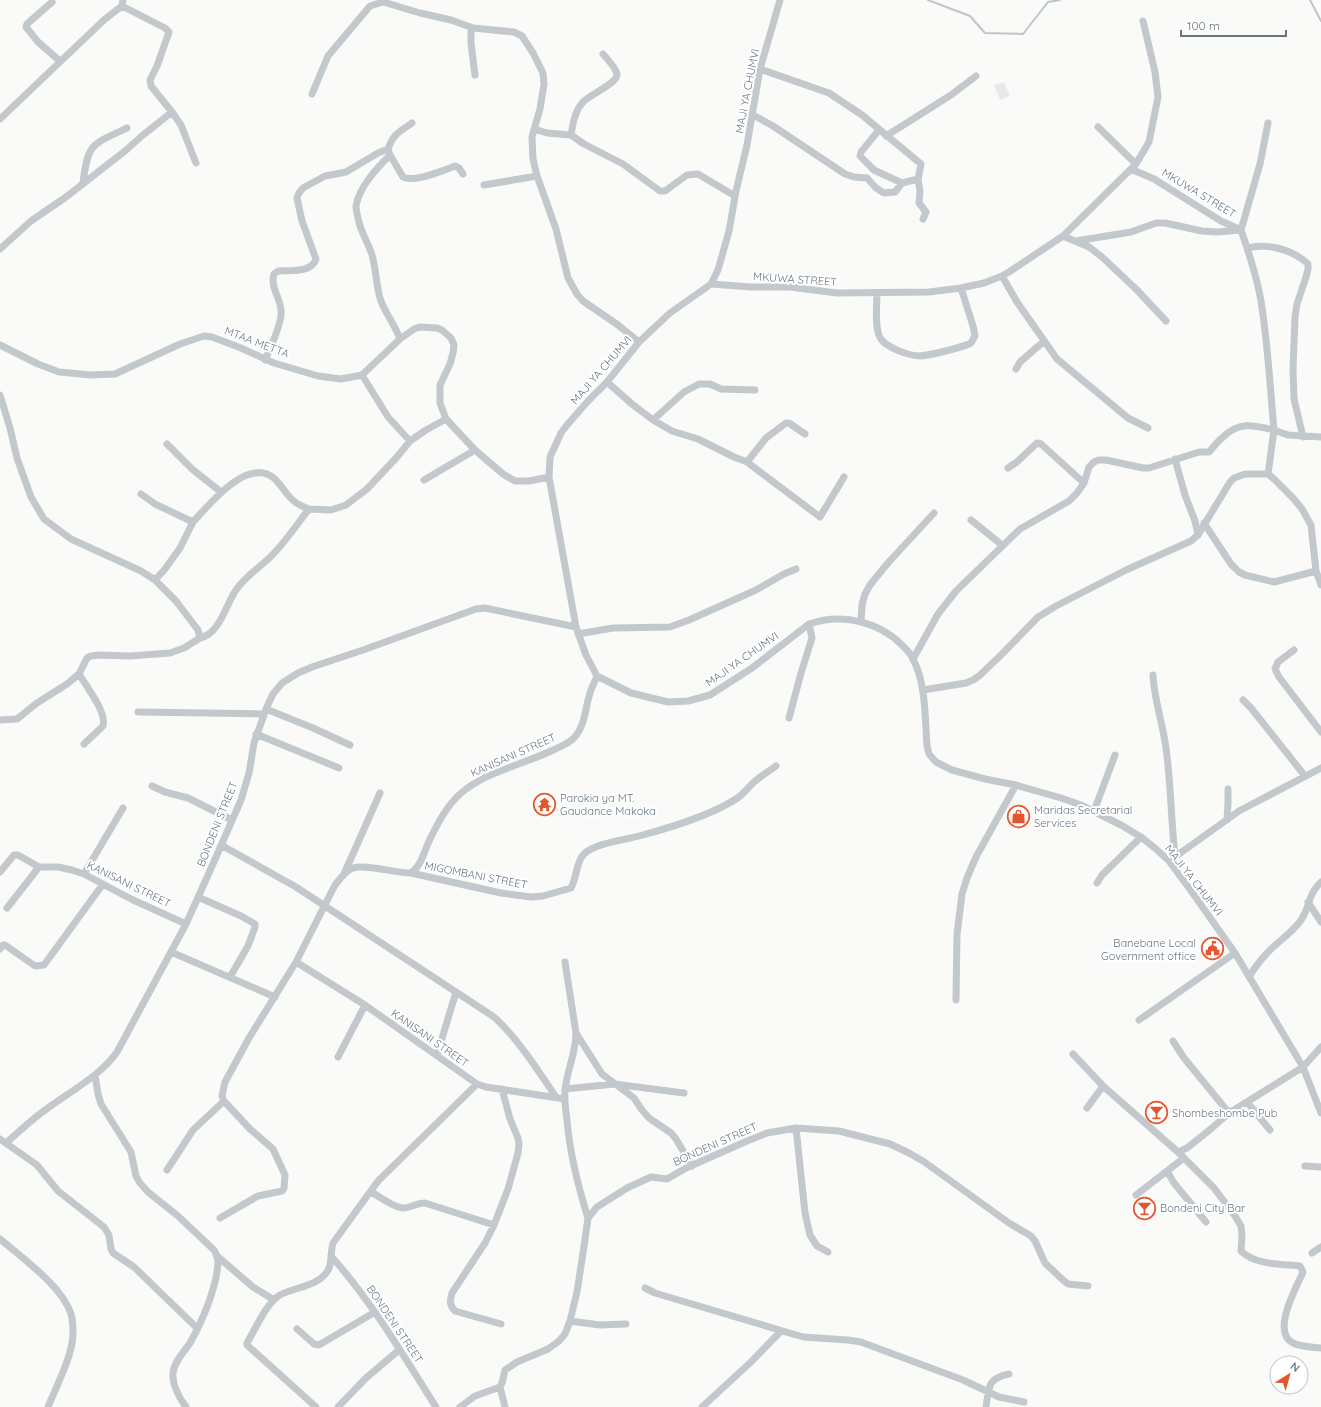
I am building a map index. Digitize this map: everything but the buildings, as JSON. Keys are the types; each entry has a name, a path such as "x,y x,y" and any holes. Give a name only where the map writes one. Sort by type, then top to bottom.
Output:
{"street":[{"name":"MAJI YA CHUMVI","path":"780,0 760,69 753,116 723,256 711,284 670,313 639,342 608,382 588,401 561,433 550,457 549,476 577,630 586,655 597,676 631,693 668,702 688,701 710,695 752,668 809,624 843,620 861,621 880,628 897,640 913,659 923,690 927,746 930,754 936,762 952,770 985,779 1016,785 1061,798 1094,811 1141,836 1169,861 1235,953 1303,1067 1321,1113"},
{"path":"52,2 27,24 26,27 38,42 60,61"},
{"path":"312,94 328,56 370,6 383,2 471,27 514,32 522,36 543,73 544,84 540,109 534,129 532,146 537,176 556,229 568,278 577,294 583,301 618,325 639,342"},
{"path":"0,119 105,18 123,3 165,28 169,32 157,66 150,80 151,86 181,125 196,163"},
{"path":"1098,126 1134,167 1149,142 1158,97 1155,72 1143,21"},
{"path":"471,27 471,43 475,75"},
{"path":"571,135 575,116 584,101 596,92 615,82 617,77 617,73 603,54"},
{"path":"760,69 829,93 862,115 921,164 918,180 920,191 919,203 926,212 923,219"},
{"path":"886,136 951,95 976,76"},
{"path":"0,249 32,221 66,197 172,112"},
{"path":"753,116 773,126 845,174 854,177 867,178 876,188 884,193 895,192 902,183"},
{"path":"400,339 384,309 380,297 376,268 368,244 360,228 356,207 358,197 371,174 389,152 392,138 396,133 412,123"},
{"path":"1076,241 1131,232 1152,223 1160,222 1202,231 1217,232 1241,230 1260,164 1268,123"},
{"path":"83,183 87,156 93,146 127,128"},
{"path":"534,129 547,133 571,135 584,144 623,164 660,191 665,191 687,175 698,174 735,196"},
{"path":"879,130 860,152 860,156 874,170 902,183 918,180"},
{"path":"389,152 403,177 406,179 420,177 456,166 463,174"},
{"path":"265,360 278,326 282,310 274,288 274,274 278,271 309,268 314,264 316,259 302,221 297,198 299,193 303,188 320,179 333,174 346,172 378,153 389,152"},
{"name":"MKUWA STREET","path":"711,284 751,287 790,287 837,293 877,293 930,292 984,283 1002,276 1063,236 1134,167 1221,221 1241,230 1256,275 1261,301 1274,430 1268,474"},
{"path":"484,185 537,176"},
{"path":"1063,236 1089,247 1109,263 1166,321"},
{"path":"1247,248 1270,246 1296,256 1308,264 1308,269 1297,304 1295,318 1293,369 1294,399 1303,437"},
{"path":"1002,276 1044,342 1057,359 1128,418 1148,428"},
{"path":"877,293 876,317 878,334 881,340 887,345 904,353 918,356 958,348 971,343 975,336 973,326 960,288"},
{"path":"410,441 388,417 362,375 400,339 414,329 428,327 436,328 442,330 451,338 454,345 450,364 440,385 440,403 446,419 475,450 503,474 515,481 529,481 549,476"},
{"name":"MTAA METTA","path":"0,345 38,364 59,372 91,375 115,374 180,344 204,336 212,337 241,348 265,360 318,376 342,379 362,375"},
{"path":"1016,369 1020,362 1044,342"},
{"path":"608,382 632,404 653,420 672,431 698,439 747,462 820,517 844,477"},
{"path":"653,420 684,392 699,384 710,384 721,389 754,390"},
{"path":"0,395 2,410 10,428 17,458 31,497 44,520 71,539 141,571 154,580 176,601 198,630 200,638"},
{"path":"154,580 165,569 180,548 193,522 220,492 234,481 247,475 265,473 274,478 295,502 309,510 331,510 346,505 367,489 410,441 446,419"},
{"path":"747,462 766,438 786,423 789,423 805,434"},
{"path":"913,659 938,614 961,586 1020,529 1069,501 1084,483 1089,467 1099,460 1118,461 1143,468 1160,465 1199,452 1209,452 1222,438 1238,426 1249,425 1274,430 1288,435 1321,437"},
{"path":"1008,468 1017,462 1037,443 1041,444 1084,483"},
{"path":"167,444 192,469 220,492"},
{"path":"424,480 475,450"},
{"path":"1175,459 1198,534"},
{"path":"923,690 960,684 973,680 997,659 1038,617 1056,606 1132,567 1186,545 1198,534 1234,478 1245,474 1268,474 1294,499 1302,510 1311,526 1316,571 1321,585"},
{"path":"141,494 154,504 193,522"},
{"path":"0,720 17,719 79,674 84,663 91,656 150,655 170,652 184,648 209,634 217,625 236,589 256,568 275,552 309,510"},
{"path":"861,621 862,605 865,594 870,585 934,514"},
{"path":"971,520 1002,545"},
{"path":"1204,523 1231,564 1239,572 1245,575 1274,582 1316,571"},
{"path":"577,630 670,627 756,590 796,569"},
{"name":"BONDENI STREET","path":"3,1141 95,1075 117,1052 186,924 241,800 249,773 256,734 265,711 273,694 282,683 298,672 476,609 491,610 577,630"},
{"path":"789,718 812,638 809,624"},
{"path":"1294,650 1278,662 1275,669 1279,677 1321,732"},
{"path":"79,674 101,711 104,722 103,726 84,744"},
{"path":"1153,675 1153,684 1164,731 1175,856"},
{"name":"KANISANI STREET","path":"411,873 421,862 429,840 441,817 451,803 460,794 471,786 498,772 546,754 574,738 583,721 591,691 597,676"},
{"path":"1243,700 1305,776"},
{"path":"138,712 265,711 313,728 350,745"},
{"path":"256,734 339,768"},
{"path":"1094,811 1115,755"},
{"name":"MIGOMBANI STREET","path":"411,873 501,893 531,898 571,888 575,881 580,860 585,853 596,847 669,827 722,807 739,797 754,781 776,766"},
{"path":"1169,861 1239,811 1321,768"},
{"path":"956,1000 957,934 962,894 966,878 976,856 1016,785"},
{"path":"152,786 165,792 188,798 232,820"},
{"path":"1227,820 1228,789"},
{"path":"344,874 380,793"},
{"path":"84,874 123,808"},
{"path":"1097,882 1102,875 1141,836"},
{"path":"221,845 296,887 494,1017 506,1028 536,1067 556,1097"},
{"name":"KANISANI STREET","path":"0,872 14,855 18,855 39,866 58,867 84,874 186,924"},
{"path":"7,908 39,866"},
{"path":"220,1218 258,1196 282,1191 284,1188 285,1178 272,1149 250,1129 224,1101 222,1096 225,1082 296,962 335,885 344,874 352,868 363,867 411,873"},
{"path":"1249,977 1270,951 1297,926 1305,914 1313,891 1321,882"},
{"path":"0,949 3,945 5,945 35,966 44,965 103,884"},
{"path":"198,897 242,916 255,924 248,946 230,976"},
{"path":"1308,902 1321,922"},
{"path":"171,952 230,976 275,997"},
{"path":"1139,1020 1235,953"},
{"name":"KANISANI STREET","path":"296,962 365,1006 477,1084 486,1088 502,1089 565,1099"},
{"path":"505,1407 500,1387 505,1370 517,1362 548,1349 565,1334 570,1321 588,1218 570,1150 565,1099 565,1089 574,1051 576,1033 565,962"},
{"path":"438,1056 456,992"},
{"path":"338,1057 365,1006"},
{"path":"576,1033 602,1074 634,1098 649,1118 667,1130 676,1139 692,1166"},
{"path":"1173,1041 1184,1058 1229,1113"},
{"path":"1178,1152 1187,1148 1229,1113 1303,1067 1321,1047"},
{"path":"1073,1054 1103,1086 1178,1152 1214,1188 1241,1226 1241,1251 1245,1256 1256,1261 1300,1266 1302,1268 1303,1272 1285,1313 1285,1335 1294,1344 1321,1348"},
{"path":"95,1075 101,1104 130,1152 136,1176 140,1183 148,1192 178,1216 214,1250 217,1256 218,1262 213,1287 207,1305 190,1343 174,1368 173,1374 177,1391 186,1407"},
{"path":"316,1407 247,1345 247,1343 265,1312 274,1300 280,1295 309,1285 324,1276 329,1268 333,1243 378,1181 477,1084"},
{"path":"565,1089 614,1084 684,1093"},
{"path":"1087,1108 1103,1086"},
{"path":"501,1324 455,1311 450,1304 450,1299 452,1293 485,1243 508,1190 519,1144 510,1119 502,1089"},
{"path":"167,1170 193,1130 224,1101"},
{"path":"1247,1102 1270,1130"},
{"path":"796,1128 805,1213 810,1235 817,1246 828,1252"},
{"name":"BONDENI STREET","path":"588,1218 597,1207 627,1188 651,1176 667,1179 686,1168 767,1133 796,1128 839,1131 890,1144 923,1161 1009,1223 1031,1236 1035,1241 1045,1263 1068,1284 1088,1286"},
{"path":"3,1141 37,1165 58,1190 104,1227 113,1252 134,1268 197,1328"},
{"path":"1136,1195 1184,1158"},
{"path":"1305,1166 1321,1167"},
{"path":"1167,1171 1174,1183 1206,1222"},
{"path":"371,1192 397,1207 402,1208 424,1203 494,1225"},
{"path":"0,1239 53,1285 67,1304 71,1315 73,1334 71,1344 59,1382 48,1407"},
{"path":"1312,1253 1321,1246"},
{"path":"217,1256 253,1287 274,1300"},
{"name":"BONDENI STREET","path":"331,1256 349,1276 375,1312 436,1407"},
{"path":"645,1288 655,1293 803,1337 861,1342 963,1380 1007,1399 1024,1402"},
{"path":"297,1329 314,1344 319,1345 375,1312"},
{"path":"570,1321 600,1325 626,1324"},
{"path":"702,1407 751,1362 781,1331"},
{"path":"338,1407 366,1378 399,1350"},
{"path":"986,1407 991,1383 996,1378 1009,1374"},
{"path":"460,1407 475,1396 500,1387"}],"shaded area":[{"path":"1004,82 1010,96 1000,100 994,85"}],"waterway":[{"path":"928,0 970,16 985,33 1023,34 1048,2 1060,0"},
{"path":"1310,0 1321,21"}],"place":[{"name":"Parokia ya MT. Gaudance Makoka","path":"545,804"},
{"name":"Maridas Secretarial Services","path":"1018,816"},
{"name":"Banebane Local Government office","path":"1212,949"},
{"name":"Shombeshombe Pub","path":"1157,1113"},
{"name":"Bondeni City Bar","path":"1144,1208"}]}
